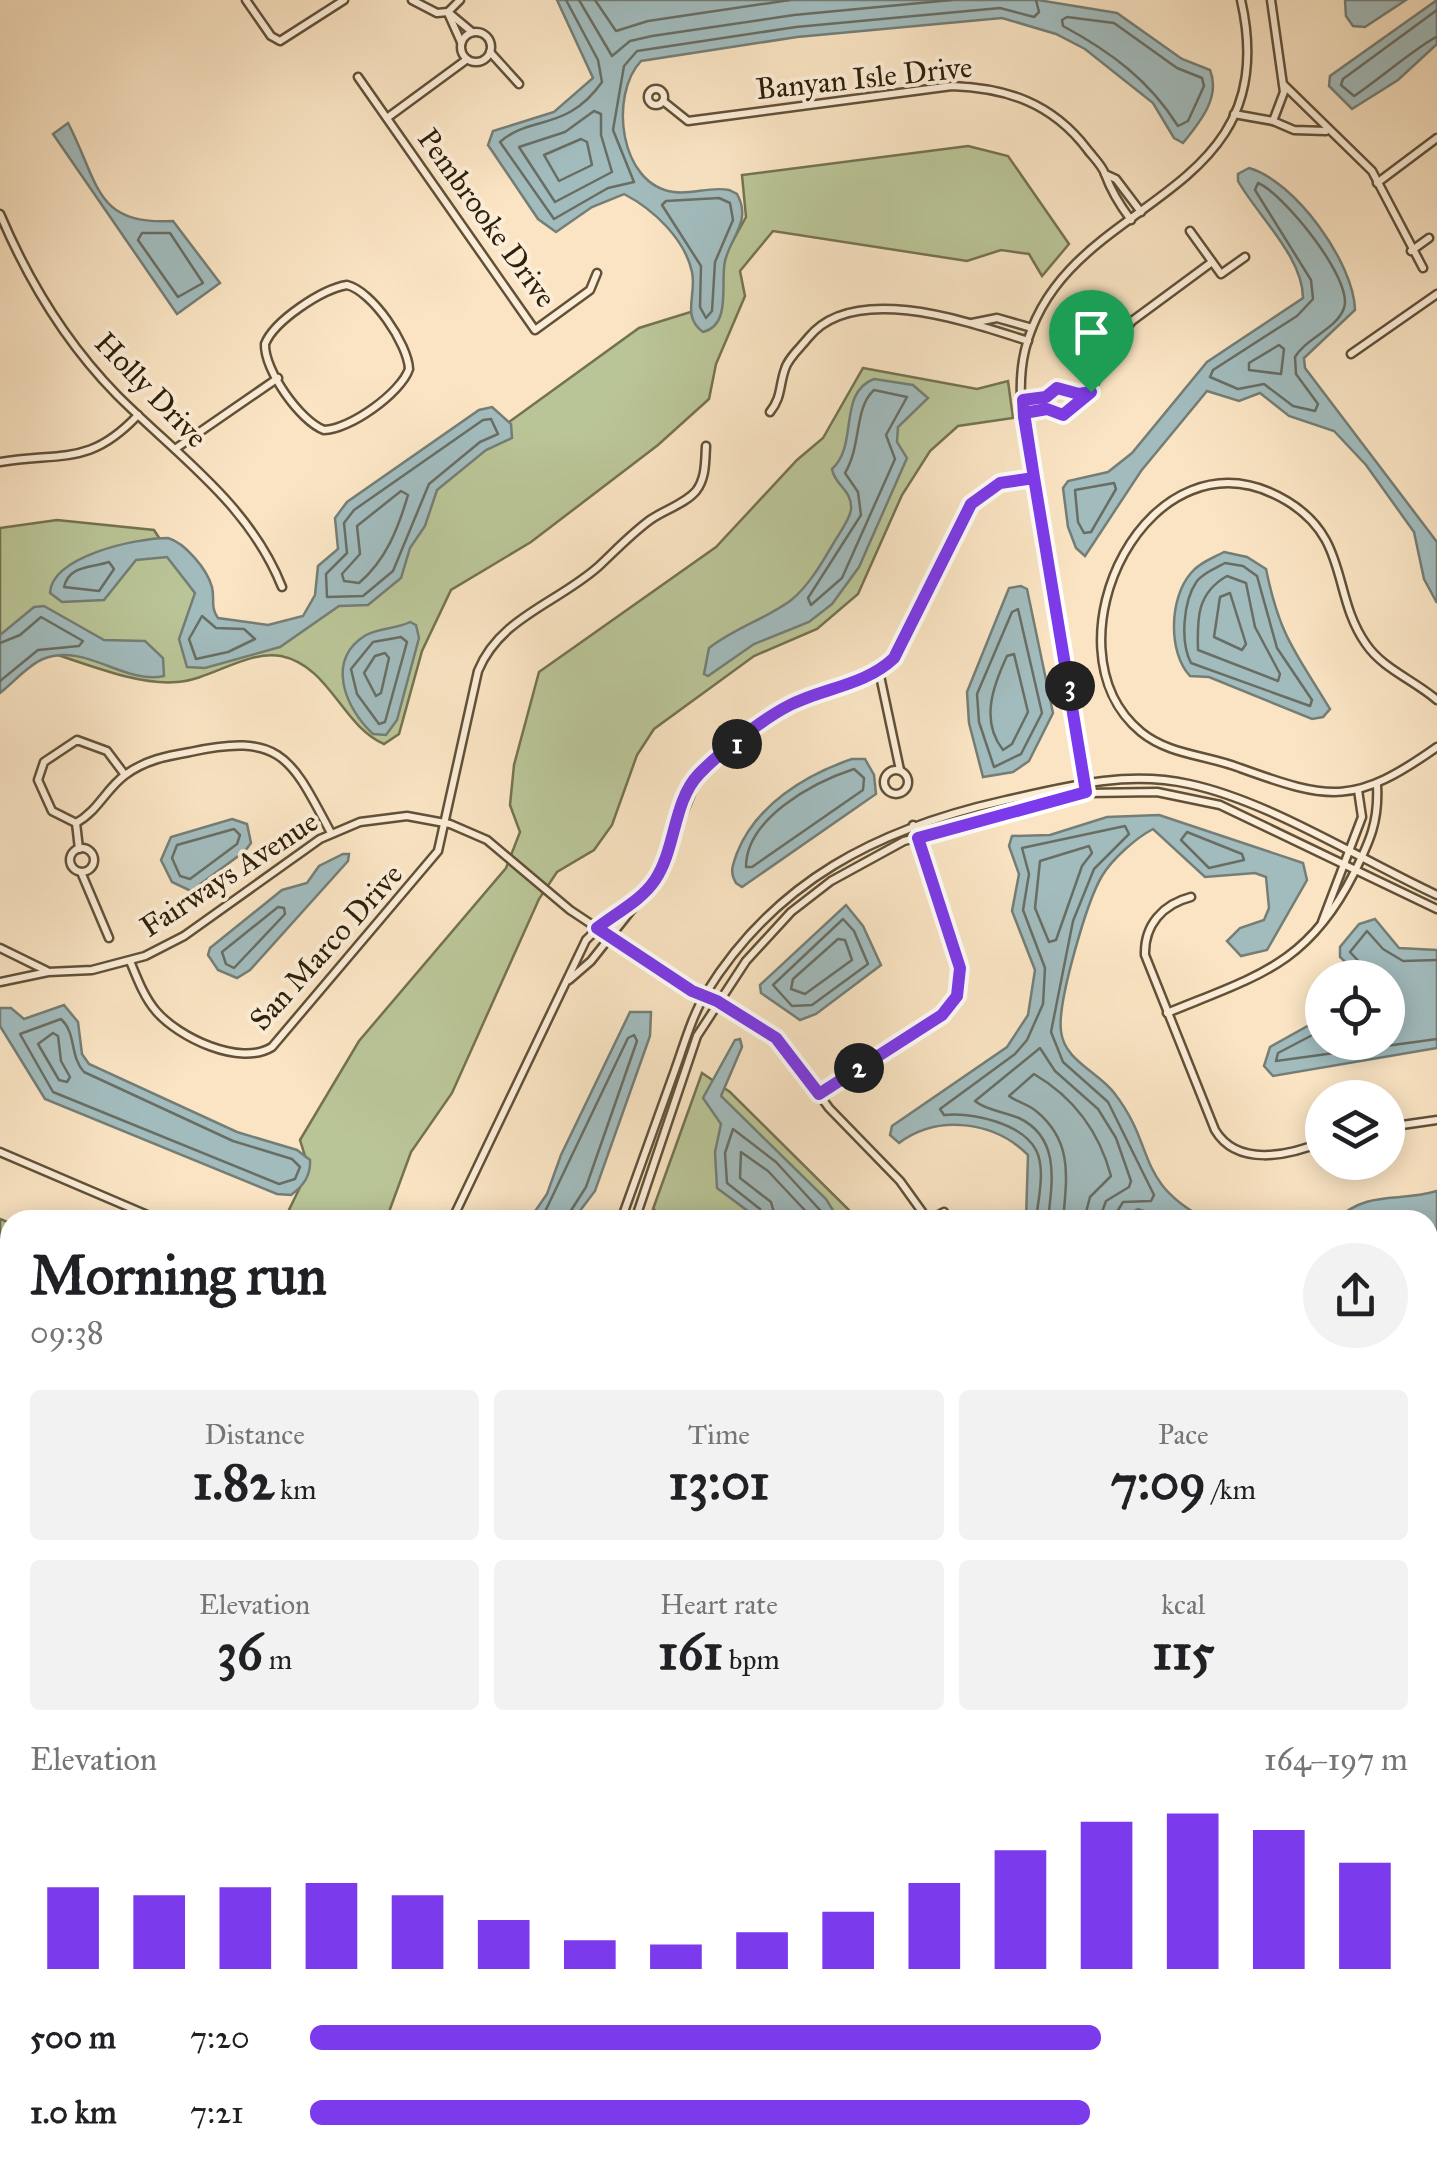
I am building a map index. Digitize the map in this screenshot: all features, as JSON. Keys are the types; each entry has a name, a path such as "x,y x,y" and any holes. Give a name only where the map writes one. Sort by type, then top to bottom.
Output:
{"street":[{"path":"246,0 271,36 280,41 344,0"},
{"path":"412,0 438,13 448,12 460,0"},
{"path":"1086,792 1024,413 1028,341 1066,270 1204,163 1234,114 1244,89 1246,53 1241,0"},
{"path":"1270,0 1284,100 1274,121"},
{"path":"448,12 472,32 488,36 490,52 519,84"},
{"path":"448,12 466,60 482,60 490,52"},
{"path":"461,42 472,32"},
{"name":"Pembrooke Drive","path":"387,118 466,60"},
{"name":"Pembrooke Drive","path":"358,77 535,330 590,290 597,273"},
{"path":"1283,84 1364,162 1423,268"},
{"name":"Banyan Isle Drive","path":"663,101 688,121 952,86 996,88 1034,102 1068,126 1141,212"},
{"path":"1234,114 1274,121 1288,129 1332,133"},
{"path":"1377,183 1437,138"},
{"name":"Banyan Isle Drive","path":"1105,174 1106,185 1131,220"},
{"name":"Holly Drive","path":"0,214 31,280 88,361 251,528 282,587"},
{"path":"1190,230 1220,274 1245,258"},
{"path":"1411,251 1429,238"},
{"path":"1024,413 1047,409 1060,416 1091,392 1110,351 1132,321 1212,262"},
{"path":"346,285 367,296 409,362 401,385 332,430 308,421 278,378 264,354 270,334 330,290 346,285"},
{"path":"1351,354 1437,294"},
{"path":"770,412 782,391 785,367 816,328 833,316 867,307 971,323 1028,341"},
{"path":"971,323 997,318 1032,328"},
{"path":"175,449 278,378"},
{"path":"1023,400 1046,397 1057,388 1091,392"},
{"path":"1070,392 1072,407"},
{"path":"1046,397 1047,409"},
{"path":"0,462 84,455 111,442 138,415"},
{"name":"San Marco Drive","path":"130,961 149,1002 177,1030 241,1055 265,1051 433,860 478,671 488,649 508,628 546,606 640,528 690,496 702,482 706,446"},
{"path":"569,980 610,937 662,868 690,788 700,772 787,706 879,671 902,648 936,581 954,530 971,504 1000,483 1034,478"},
{"path":"1437,700 1386,664 1364,642 1332,548 1310,518 1288,502 1242,485 1202,486 1165,503 1144,523 1114,574 1103,632 1111,688 1130,722 1168,748 1231,764 1288,786 1331,794 1377,785 1437,748"},
{"path":"879,671 900,770"},
{"path":"76,823 48,806 38,780 44,762 66,743 84,741 113,756 125,775"},
{"path":"76,823 92,812 125,775 157,758 224,744 255,745 278,755 296,771 331,833"},
{"path":"625,1210 705,994 748,938 786,899 844,857 913,825 1085,782 1163,780 1238,798 1437,896"},
{"path":"1167,1013 1277,967 1336,911 1375,834 1377,785"},
{"path":"1322,924 1322,912 1346,866 1362,817 1358,790"},
{"path":"637,1210 697,1036 746,961 799,906 861,861 918,838 1086,792 1157,792 1220,805 1437,909"},
{"name":"Fairways Avenue","path":"0,982 130,961 184,936 331,833 391,816 444,822 486,840 610,937 692,991 705,994 782,1042 819,1094 900,1180 921,1210"},
{"path":"76,823 78,849 70,861 81,872 109,938"},
{"path":"819,1094 942,1015 957,996 960,968 913,825"},
{"path":"78,849 89,851 94,860 88,870 81,872"},
{"path":"1191,897 1174,901 1155,919 1146,939 1146,960 1215,1130 1225,1144 1255,1155 1305,1145"},
{"path":"457,1210 586,940 618,909 638,899"},
{"path":"0,948 48,972"},
{"path":"1405,1125 1437,1120"},
{"path":"0,1152 136,1210"}],"green space":[{"path":"968,146 1008,156 1069,244 1042,276 1029,254 1001,250 967,261 773,231 740,271 745,296 716,364 709,399 658,445 531,542 451,590 422,651 399,734 384,744 357,724 312,671 281,656 255,657 177,682 122,676 29,646 0,666 0,528 57,520 154,530 211,618 273,634 310,617 462,456 639,328 694,311 746,217 742,175"},
{"path":"863,368 977,389 1008,381 1013,418 958,426 930,451 902,495 858,594 817,629 754,656 654,729 637,755 612,825 594,850 557,872 539,899 452,1093 411,1152 390,1210 289,1210 309,1169 300,1140 359,1041 506,868 520,832 510,805 514,765 539,672 716,547 797,460 823,438"},
{"path":"702,1073 730,1092 849,1210 655,1210"}],"water":[{"path":"557,0 1038,0 1117,13 1182,59 1210,70 1213,90 1207,109 1183,143 1174,138 1153,103 1085,49 1056,34 1002,18 797,37 641,61 631,76 623,116 631,156 641,173 655,186 674,192 729,190 737,194 741,204 741,220 725,261 721,312 712,328 703,332 691,312 693,281 688,260 675,237 646,208 624,194 592,207 556,232 538,219 488,145 493,131 554,112 593,78"},
{"path":"1345,0 1406,0 1365,27 1353,26 1346,16"},
{"path":"1437,0 1437,44 1398,80 1352,109 1329,86 1330,76"},
{"path":"68,123 94,181 113,208 147,221 173,221 220,283 177,314 53,134"},
{"path":"1249,168 1267,176 1302,206 1319,226 1344,270 1355,310 1304,358 1305,368 1437,542 1437,603 1424,579 1414,532 1366,465 1334,431 1289,416 1260,393 1239,401 1207,391 1141,471 1085,556 1076,548 1068,527 1063,488 1068,481 1108,472 1132,453 1207,362 1303,298 1296,267 1238,181 1238,174"},
{"path":"874,379 913,385 928,398 898,427 897,442 907,458 859,567 832,604 809,622 754,644 708,676 704,674 709,648 797,595 846,523 851,503 832,469 845,447 856,396"},
{"path":"492,407 511,424 512,438 486,450 437,490 425,526 410,548 401,578 368,605 339,606 280,647 205,668 187,667 179,639 195,593 167,557 136,560 104,600 62,602 50,593 54,580 80,559 136,541 168,538 188,551 205,572 218,618 268,625 303,616 315,595 318,566 338,549 335,518 347,502 479,410"},
{"path":"1224,552 1247,557 1266,569 1283,628 1330,709 1323,717 1312,719 1209,677 1190,676 1183,666 1175,640 1178,596 1194,569"},
{"path":"1009,588 1027,589 1053,713 1029,761 1013,772 983,777 969,723 967,692"},
{"path":"44,606 104,640 145,641 163,658 164,676 134,675 89,659 59,655 37,662 0,693 0,635 34,607"},
{"path":"410,622 416,625 419,638 397,720 386,735 373,734 348,698 343,670 346,657 366,635"},
{"path":"852,759 865,759 874,775 876,794 742,887 736,883 732,872 737,853 769,806 800,783"},
{"path":"1159,815 1303,863 1307,880 1267,950 1241,956 1227,941 1240,928 1264,920 1269,908 1266,877 1255,873 1205,877 1153,829 1112,863 1089,907 1064,998 1064,1041 1075,1058 1115,1094 1157,1177 1191,1210 1026,1210 1028,1155 999,1135 965,1125 948,1125 914,1134 899,1143 890,1135 892,1126 1007,1047 1028,1015 1035,970 1012,911 1019,874 1009,846 1012,836 1050,835 1107,817"},
{"path":"232,819 247,824 251,843 245,851 191,891 172,882 161,860 171,837"},
{"path":"349,854 348,861 250,970 237,978 218,970 208,955 210,948 282,890 307,883 319,866"},
{"path":"846,905 863,926 881,965 816,1014 800,1020 761,993 760,985"},
{"path":"1375,919 1399,948 1437,950 1437,1048 1405,1053 1405,960 1340,957 1340,947 1359,924"},
{"path":"64,1005 78,1022 82,1054 89,1064 237,1132 297,1150 310,1160 303,1184 291,1195 277,1194 45,1099 0,1026 0,1008 11,1008 24,1019"},
{"path":"630,1012 651,1012 650,1036 595,1191 581,1210 536,1210 547,1194 561,1155"},
{"path":"1305,1027 1305,1060 1367,1060 1273,1076 1264,1066 1270,1047"},
{"path":"740,1039 742,1047 721,1096 833,1210 747,1210 717,1188 715,1152 721,1124 703,1098 735,1040"},
{"path":"1437,1191 1437,1210 1348,1210 1372,1200"}],"route":[{"path":"1091,392 1063,415 1047,409 1024,413 1034,478 1000,483 971,504 954,530 936,581 902,648 886,667 787,706 700,772 690,788 656,879 638,899 618,909 597,928 692,991 705,994 776,1038 796,1059 819,1094 942,1015 957,996 960,968 918,838 1086,792 1060,621 1034,478 1024,417 1023,400 1046,397 1057,388 1079,394 1091,392"}]}
